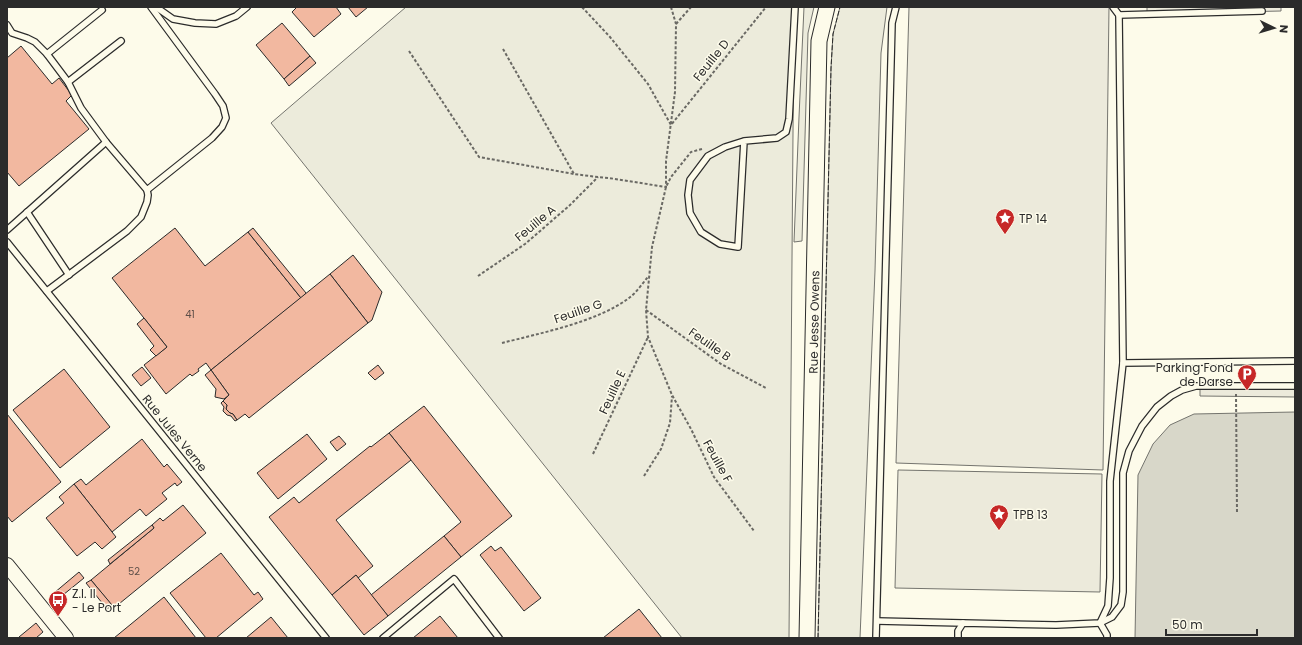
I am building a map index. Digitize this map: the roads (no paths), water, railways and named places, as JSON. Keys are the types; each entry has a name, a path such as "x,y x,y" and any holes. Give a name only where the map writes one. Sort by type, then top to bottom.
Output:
{"main road":[{"name":"Rue Jesse Owens","path":"807,638 820,41 827,7"}],"street":[{"path":"7,565 66,638"}],"lane":[{"path":"147,190 212,138 222,127 226,118 216,94 150,7"},
{"path":"156,7 173,19 194,24 216,24 236,16 247,7"},
{"path":"744,141 738,247 720,244 701,232 690,213 688,195 690,180 708,156 725,147 744,141 777,138 786,132 789,119 795,7"},
{"path":"876,638 892,23 896,7"},
{"path":"1100,623 1108,606 1110,578 1110,481 1123,363 1119,15 1113,7"},
{"path":"47,54 102,10"},
{"path":"1119,15 1262,11"},
{"path":"7,25 12,33 35,42 47,54 68,82 81,108 106,142 147,190 148,195 141,217 127,231 46,291"},
{"path":"68,82 121,41"},
{"path":"7,230 106,142"},
{"path":"27,212 69,275"},
{"name":"Rue Jules Verne","path":"7,242 326,638"},
{"path":"1123,363 1295,361"},
{"path":"877,621 1056,625 1100,623 1112,617 1121,605 1123,592 1124,474 1129,451 1142,426 1157,408 1171,396 1182,390 1196,386 1295,386"},
{"path":"383,638 454,579 499,638"},
{"path":"958,638 958,631 963,623"},
{"path":"1100,623 1107,635 1107,638"}],"place":[{"name":"TP 14","path":"1005,235"},
{"name":"Parking Fond de Darse","path":"1247,391"},
{"name":"TPB 13","path":"999,531"},
{"name":"Z.I. II - Le Port","path":"58,617"}]}
